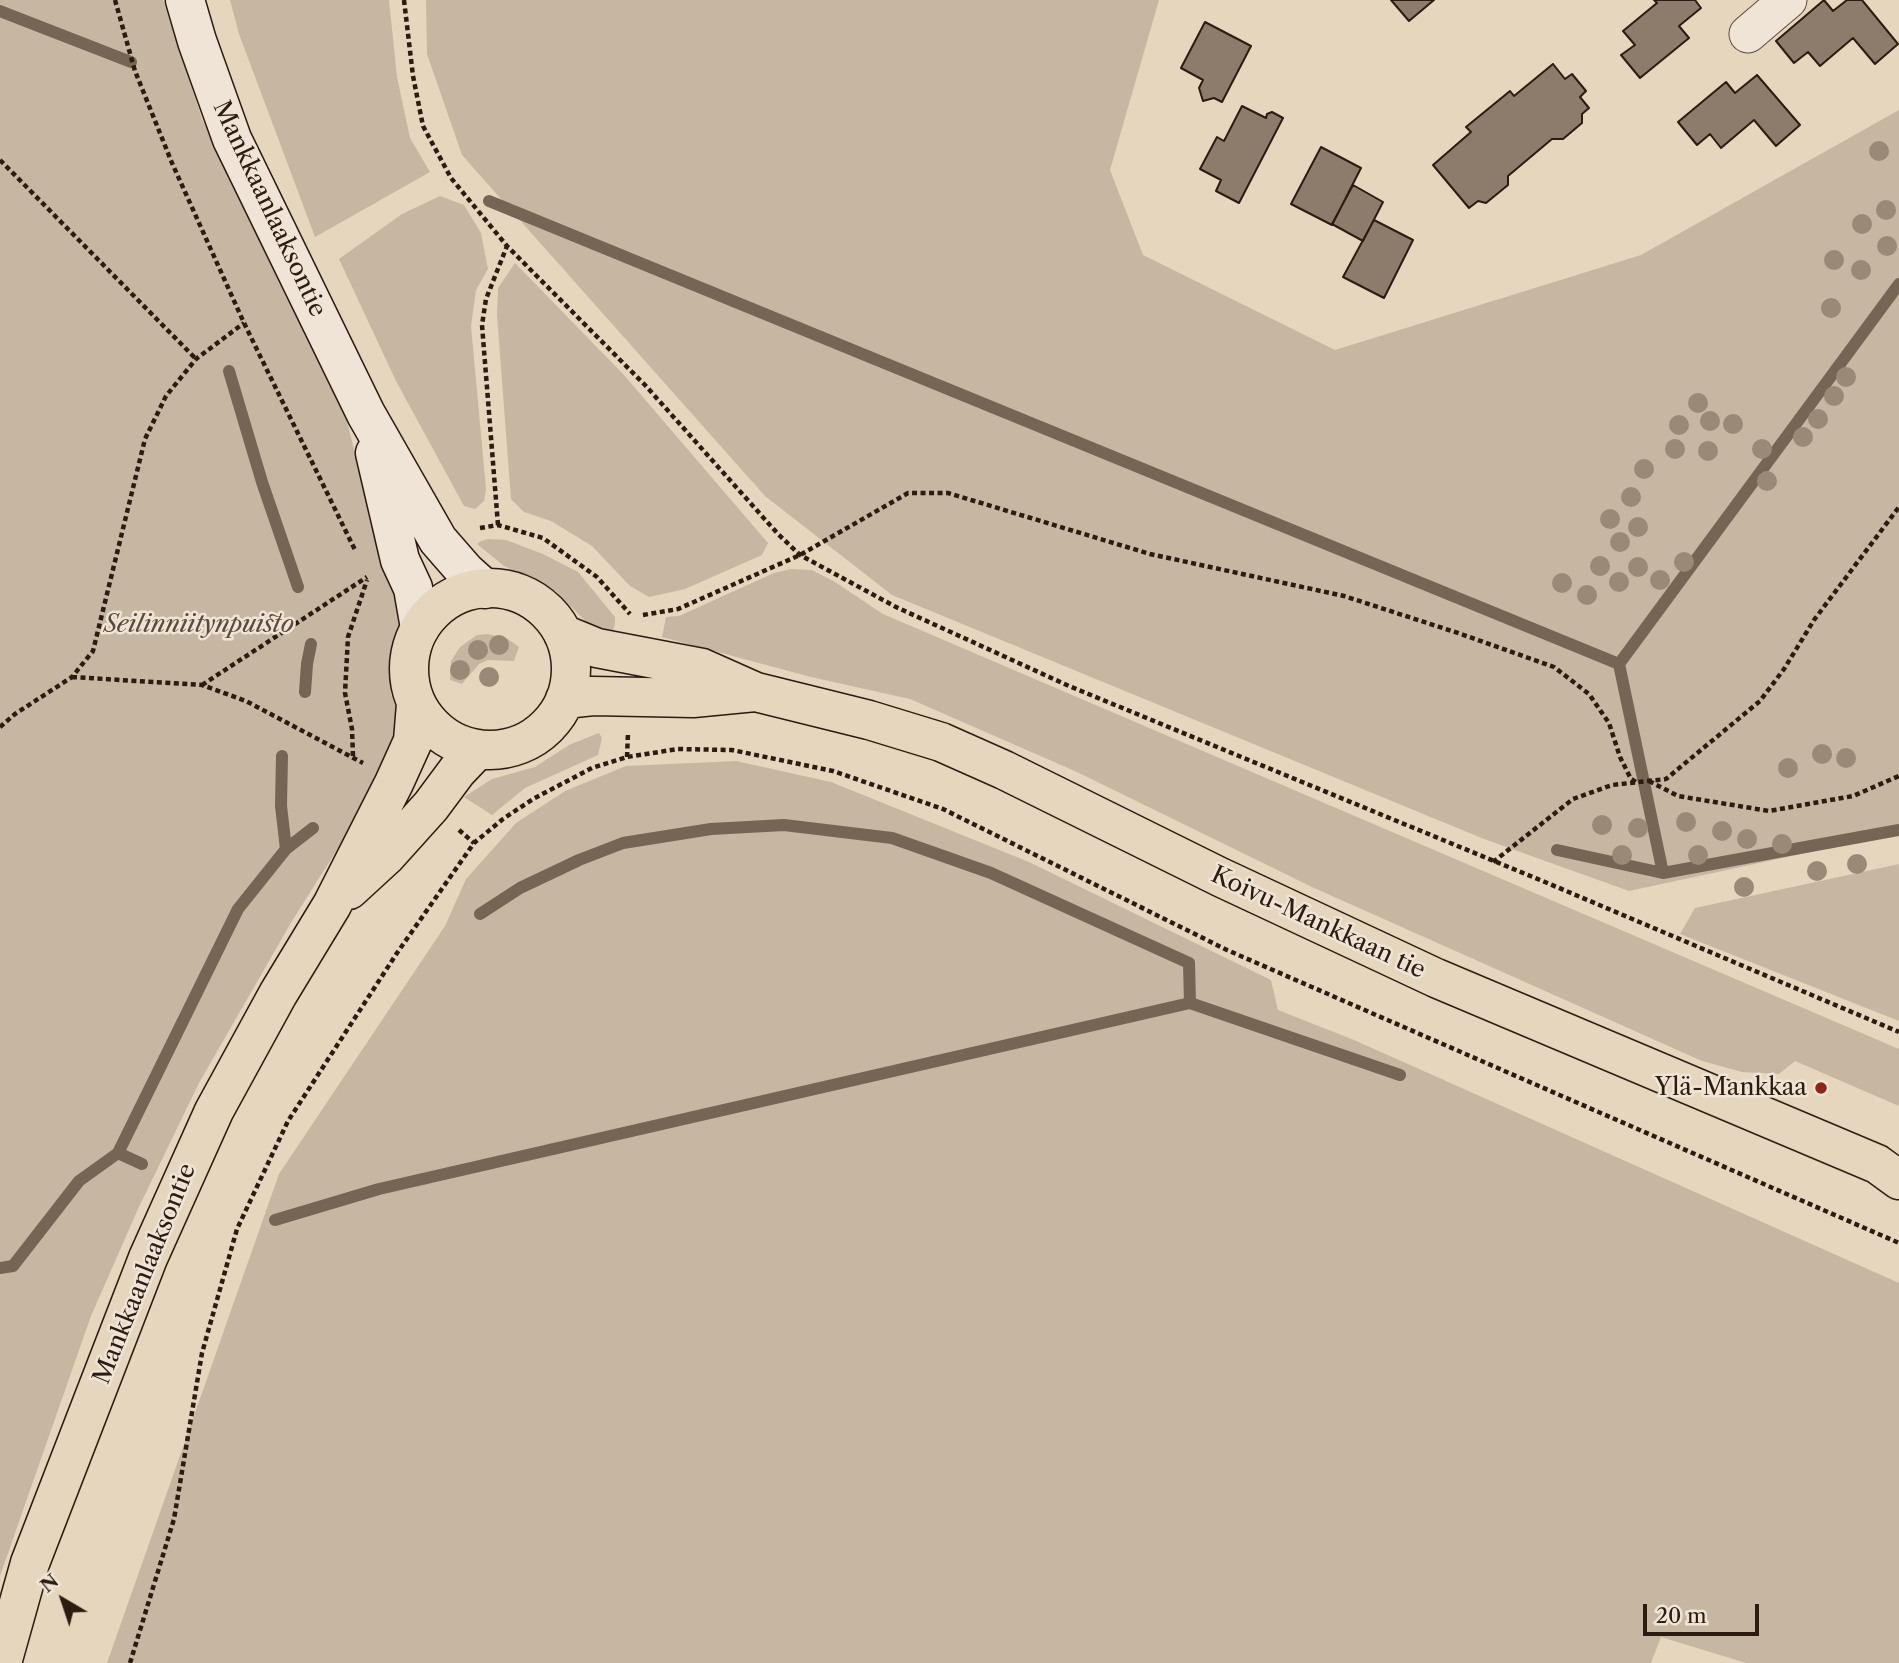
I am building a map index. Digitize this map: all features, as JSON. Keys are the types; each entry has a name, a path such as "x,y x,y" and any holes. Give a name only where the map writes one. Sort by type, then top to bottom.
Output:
{"main road":[{"name":"Mankkaanlaaksontie","path":"185,0 232,139 366,414 438,540 485,589"},
{"name":"Mankkaanlaaksontie","path":"366,414 400,560 413,588 420,628"},
{"path":"485,589 516,593 544,609 562,634 571,673 559,712 533,738 506,748 478,750 449,739 430,724 416,705 411,690 409,658 420,628 441,605 454,596 485,589"},
{"name":"Koivu-Mankkaan tie","path":"562,634 597,648 702,667 756,692 869,720 941,742 1436,978 1892,1170"},
{"name":"Koivu-Mankkaan tie","path":"565,699 593,696 693,698 756,692"},
{"name":"Mankkaanlaaksontie","path":"2,1663 30,1563 148,1258 214,1111 278,994 331,905 413,741 416,705"},
{"name":"Mankkaanlaaksontie","path":"331,905 386,856 478,750"}],"street":[{"path":"1748,34 1788,0"}],"path":[{"path":"115,0 135,71 158,128 244,323 356,551"},
{"path":"404,0 413,76 423,126 451,178 507,246 645,385 778,534 800,555 896,607 1069,686 1899,1032"},
{"path":"0,160 196,359"},
{"path":"498,526 482,325 486,299 507,246"},
{"path":"0,727 15,714 72,677 93,651 145,439 166,396 196,359 244,323"},
{"path":"632,617 678,609 800,555 908,493 947,493 1150,554 1344,596 1554,667 1589,694 1609,723 1620,757 1631,779 1636,782"},
{"path":"1493,862 1573,799 1612,785 1666,779 1760,701 1784,669 1814,620 1899,507"},
{"path":"72,677 202,685 246,701 353,756 352,729 345,693 348,637 368,576 202,685"},
{"path":"130,1663 173,1520 202,1353 237,1229 288,1121 397,953 474,843 533,799 592,768 626,757 678,749 732,750 833,771 943,809 1227,950 1899,1243"},
{"path":"1649,781 1678,796 1769,811 1853,796 1897,775"}],"green space":[{"name":"Seilinniitynpuisto","path":"0,0 163,0 202,119 345,413 374,530 403,618 392,672 391,694 404,729 366,804 292,921 199,1083 138,1209 91,1316 0,1576"},
{"path":"230,0 389,0 397,77 410,138 430,172 315,237 239,34"},
{"path":"426,0 1159,0 1110,170 1143,255 1335,350 1641,255 1899,110 1899,833 1629,891 1484,839 892,595 765,496 462,155 427,54"},
{"path":"440,196 464,205 481,233 488,269 476,290 471,326 486,489 484,501 475,509 464,506 396,381 339,259 402,214"},
{"path":"515,263 624,375 768,543 762,555 685,589 649,597 630,586 592,546 551,521 524,512 511,499 497,315 498,288"},
{"path":"488,539 506,540 543,554 578,572 615,617 613,630 605,630 586,622 556,591 504,566 477,544"},
{"path":"791,569 812,570 883,614 1899,1049 1899,1106 1795,1061 1779,1074 1742,1072 1702,1061 1312,887 1077,772 910,699 811,677 662,637 666,617 679,616 774,573"},
{"path":"488,634 508,639 519,647 514,661 488,660 479,664 462,684 450,680 451,661 460,647 477,635"},
{"path":"599,733 602,738 598,755 525,788 492,815 464,797 492,779 535,767 569,745"},
{"path":"736,761 831,782 1029,862 1271,980 1278,1010 1354,1040 1899,1283 1899,1663 1746,1663 1661,1637 1651,1663 107,1663 279,1174 445,926 466,879 516,823 565,791 626,766"},
{"path":"1899,864 1899,1021 1680,934 1695,908"}],"building":[{"path":"1391,0 1434,0 1409,21"},
{"path":"1654,0 1695,0 1701,8 1679,26 1689,38 1640,78 1621,55 1635,45 1623,31 1657,3"},
{"path":"1824,0 1833,11 1847,0 1862,0 1898,44 1875,64 1853,38 1820,66 1808,52 1794,63 1776,41"},
{"path":"1205,22 1251,46 1222,102 1214,98 1203,101 1199,88 1203,80 1181,68"},
{"path":"1553,64 1565,79 1572,74 1586,91 1580,97 1589,108 1582,114 1582,123 1563,139 1552,139 1508,176 1508,185 1486,203 1478,201 1469,208 1433,165 1471,132 1466,127 1510,91 1514,96"},
{"path":"1757,75 1800,125 1776,146 1754,120 1721,148 1710,134 1697,145 1678,122 1726,82 1735,93"},
{"path":"1242,106 1266,118 1267,114 1272,112 1283,118 1239,203 1216,191 1221,180 1200,169 1217,137 1224,141"},
{"path":"1321,147 1361,168 1332,225 1291,204"},
{"path":"1353,185 1383,202 1363,241 1332,224"},
{"path":"1374,220 1413,240 1384,298 1343,277"}],"waterway":[{"path":"0,11 131,62"},
{"path":"489,201 1619,664"},
{"path":"1663,873 1619,664 1899,284"},
{"path":"229,371 262,482 298,587"},
{"path":"305,692 311,644"},
{"path":"282,756 281,806 286,849"},
{"path":"480,914 520,888 623,843 711,829 784,825 892,838 991,873 1189,963 1190,1003"},
{"path":"0,1268 13,1266 79,1181 118,1153 238,909 286,849 313,828"},
{"path":"1557,850 1663,873 1899,830"},
{"path":"275,1220 379,1189 1190,1003 1400,1075"},
{"path":"118,1153 142,1164"}],"place":[{"name":"Ylä-Mankkaa","path":"1821,1088"}]}
